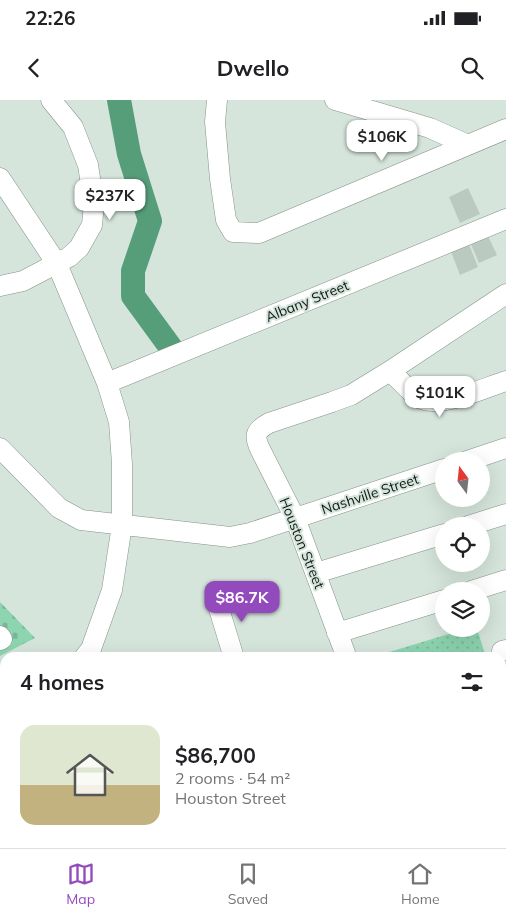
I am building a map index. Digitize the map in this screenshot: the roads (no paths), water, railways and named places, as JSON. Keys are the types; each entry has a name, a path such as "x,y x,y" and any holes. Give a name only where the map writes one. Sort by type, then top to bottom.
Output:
{"street":[{"path":"0,286 24,281 69,257 79,248 92,225 94,204 88,165 73,127 51,100"},
{"path":"217,100 216,122 220,179 226,220 233,232 259,233 506,129"},
{"path":"335,100 430,128 468,145"},
{"path":"1,181 57,264 107,383 119,422 122,464 122,525 112,590 89,652"},
{"name":"Albany Street","path":"107,383 506,219"},
{"path":"506,294 390,371 418,397 434,402 456,398 506,381"},
{"name":"Houston Street","path":"345,652 295,518 261,451 256,435 261,427 269,423 351,394 390,371"},
{"name":"Nashville Street","path":"0,448 59,508 81,520 230,537 250,533 435,472"},
{"path":"490,453 506,448"},
{"path":"490,519 506,514"},
{"path":"316,573 435,537"},
{"path":"490,585 506,580"},
{"path":"216,599 232,652"},
{"path":"337,633 435,603"}],"waterway":[{"path":"119,100 129,154 150,221 133,271 133,296 171,348"}]}
